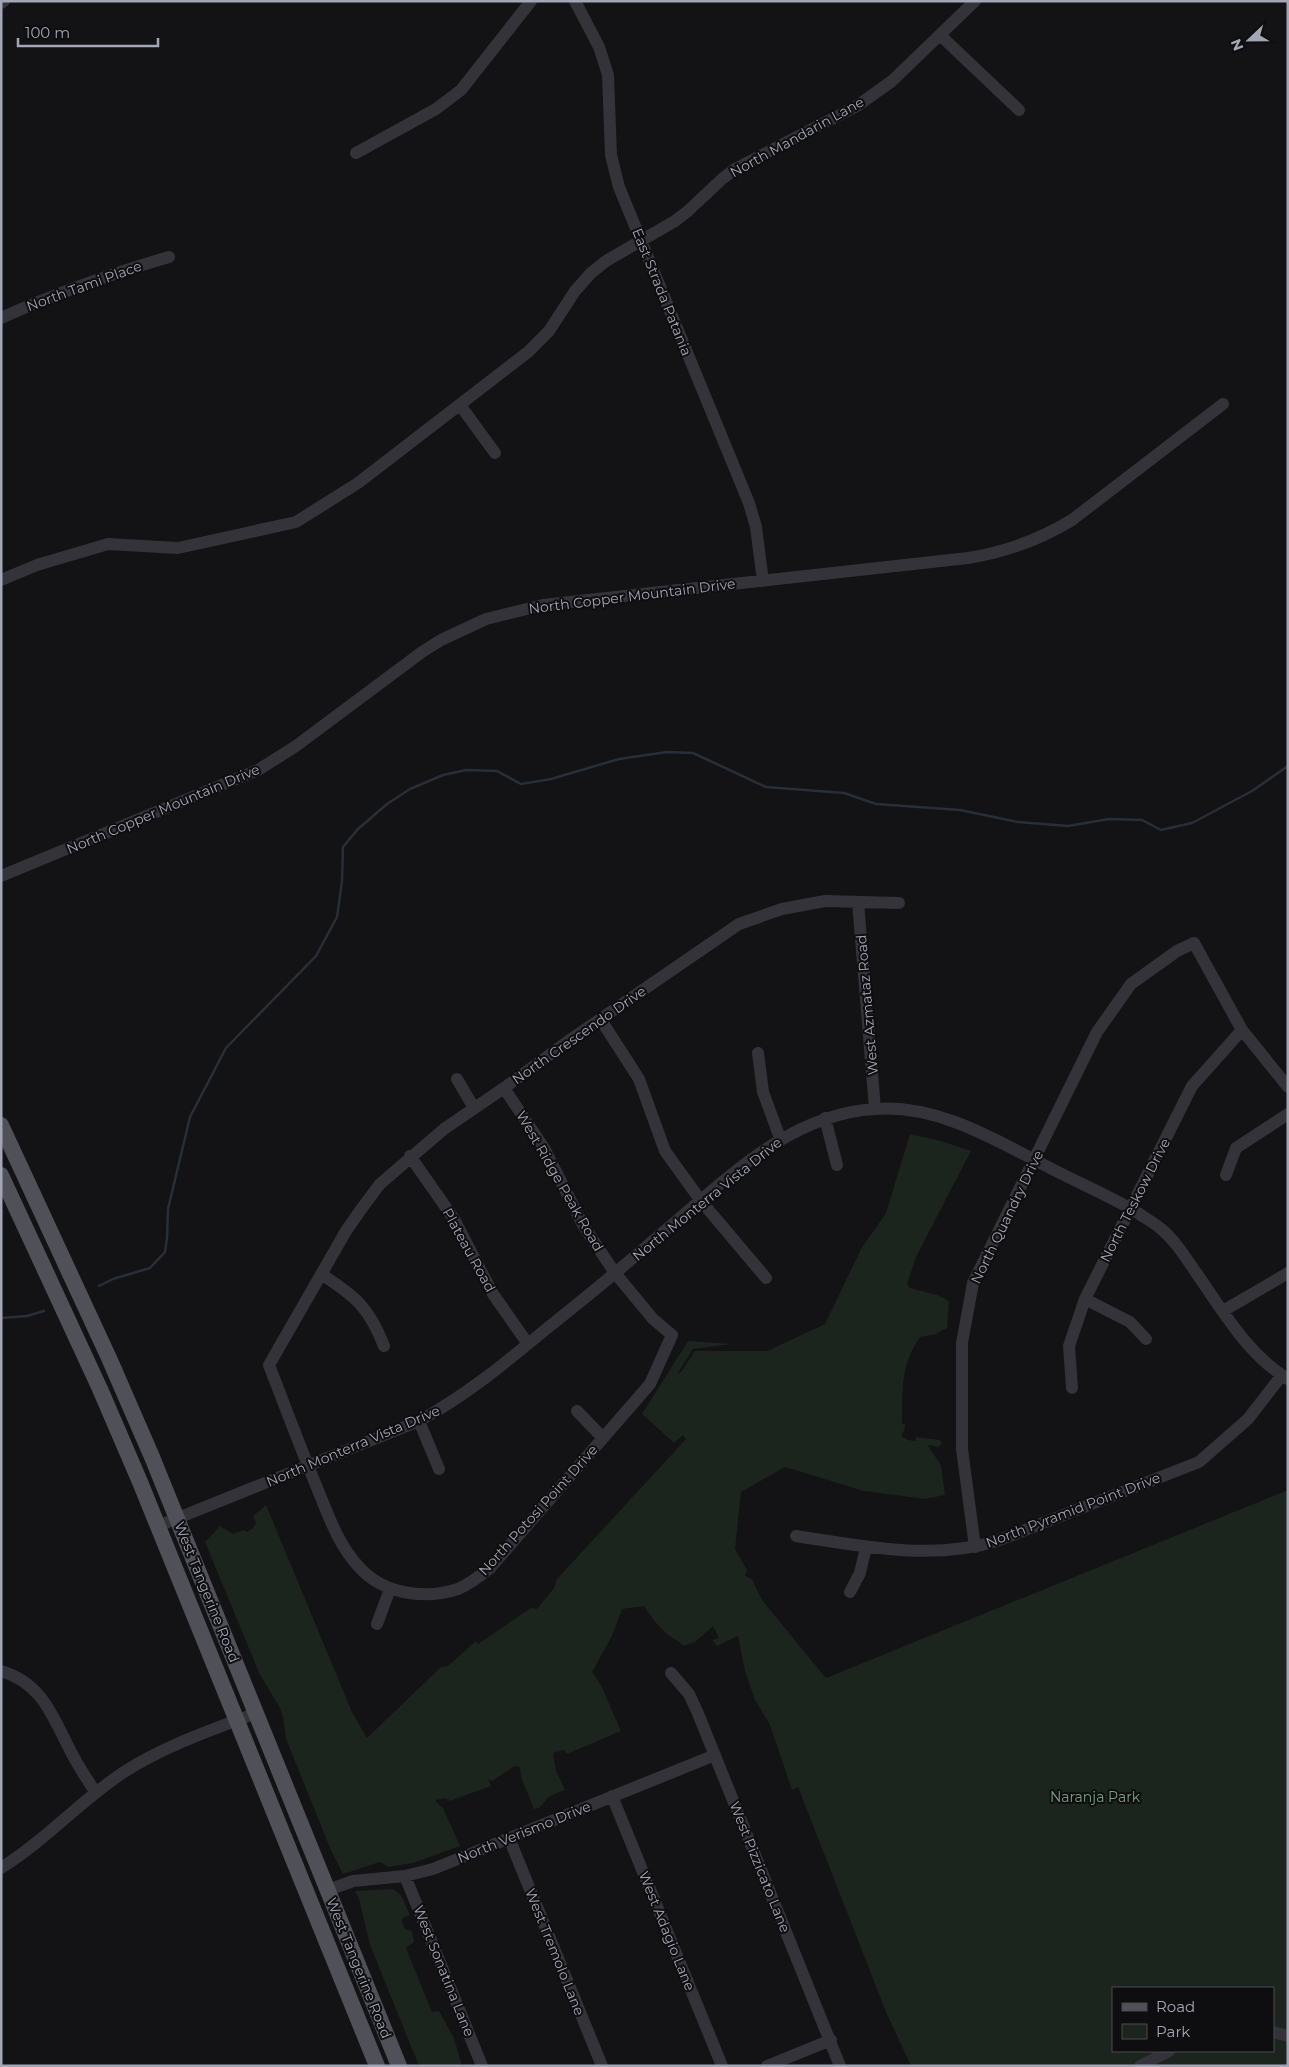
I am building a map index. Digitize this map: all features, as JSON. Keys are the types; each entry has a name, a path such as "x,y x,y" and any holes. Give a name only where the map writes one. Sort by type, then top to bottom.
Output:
{"main road":[{"name":"West Tangerine Road","path":"1,1125 109,1358 178,1518 400,2066"},
{"name":"West Tangerine Road","path":"1,1174 100,1389 158,1526 377,2066"}],"street":[{"path":"356,153 436,109 462,90 531,1"},
{"name":"East Strada Patania","path":"576,1 602,53 608,75 609,141 612,165 641,242 749,503 756,527 763,581"},
{"name":"North Mandarin Lane","path":"1,580 45,562 108,544 178,548 296,522 358,483 538,343 557,320 575,291 591,273 688,211 735,169 857,106 892,81 941,36 975,1"},
{"path":"941,36 1019,110"},
{"name":"North Tami Place","path":"1,318 92,280 169,257"},
{"name":"North Copper Mountain Drive","path":"1,876 258,770 296,746 422,652 457,631 486,619 543,605 968,558 1004,552 1056,530 1072,520 1223,404"},
{"path":"460,405 495,453"},
{"name":"North Crescendo Drive","path":"321,1274 362,1208 380,1184 410,1156 444,1128 739,924 790,907 825,901 899,903"},
{"name":"West Azmataz Road","path":"858,902 875,1109"},
{"name":"North Quandry Drive","path":"976,1547 962,1449 962,1343 974,1283 1097,1032 1131,984 1177,951 1194,942 1242,1030"},
{"path":"600,1020 639,1079 665,1151 701,1201 766,1278"},
{"path":"1242,1030 1288,1086"},
{"name":"North Teskow Drive","path":"1072,1388 1070,1346 1085,1299 1192,1086 1242,1030"},
{"path":"758,1053 762,1092 780,1138"},
{"path":"457,1078 474,1108"},
{"name":"West Ridge Peak Road","path":"504,1088 544,1148 583,1225 615,1273 653,1319 672,1334 650,1384 603,1438"},
{"name":"North Monterra Vista Drive","path":"158,1526 419,1421 450,1405 478,1386 780,1138 825,1118 875,1109 904,1110 945,1118 974,1129 1130,1208 1159,1227 1173,1240 1223,1311 1259,1356 1285,1377"},
{"path":"1226,1176 1236,1148 1288,1114"},
{"path":"825,1118 837,1165"},
{"name":"Plateau Road","path":"410,1156 454,1219 493,1294 528,1344"},
{"path":"1223,1311 1288,1273"},
{"path":"321,1274 349,1292 365,1309 376,1326 384,1346"},
{"name":"North Potosi Point Drive","path":"321,1274 269,1365 308,1466 343,1546 359,1567 373,1580 390,1589 428,1595 459,1588 474,1581 490,1568 603,1438"},
{"path":"1085,1299 1130,1322 1146,1340"},
{"name":"North Pyramid Point Drive","path":"796,1536 866,1547 939,1552 976,1547 1052,1520 1199,1462 1248,1419 1285,1377"},
{"path":"576,1411 603,1438"},
{"path":"419,1421 439,1469"},
{"path":"850,1592 860,1573 866,1547"},
{"path":"377,1624 390,1589"},
{"path":"1,1671 22,1680 38,1692 75,1760 96,1793"},
{"name":"West Pizzicato Lane","path":"671,1673 689,1694 840,2066"},
{"path":"1,1868 40,1840 125,1771 148,1758 256,1713"},
{"name":"North Verismo Drive","path":"328,1890 353,1881 405,1876 444,1865 715,1755"},
{"name":"West Adagio Lane","path":"612,1796 722,2066"},
{"name":"West Tremolo Lane","path":"509,1838 602,2066"},
{"name":"West Sonatina Lane","path":"405,1876 482,2066"},
{"path":"1274,2032 1288,2036"},
{"path":"767,2066 831,2040"},
{"path":"1140,2066 1167,2052"}],"green space":[{"name":"Naranja Park","path":"910,1134 941,1141 971,1151 916,1257 907,1284 910,1288 937,1295 949,1301 947,1328 936,1334 920,1337 909,1358 903,1389 902,1424 905,1424 905,1428 901,1436 915,1441 916,1437 940,1440 942,1443 938,1447 928,1446 941,1465 945,1495 925,1499 864,1491 785,1467 741,1492 735,1549 747,1570 745,1576 752,1579 762,1600 826,1678 1288,1490 1288,2066 911,2066 886,2012 798,1787 792,1790 770,1725 755,1700 745,1671 738,1636 717,1646 712,1640 719,1638 713,1626 695,1642 683,1646 661,1628 644,1606 622,1609 612,1636 592,1672 601,1685 621,1731 567,1754 564,1750 553,1753 556,1770 565,1790 550,1796 539,1808 534,1809 521,1777 520,1767 515,1766 492,1781 488,1779 491,1786 450,1801 445,1798 436,1800 443,1808 460,1846 413,1863 388,1867 380,1862 343,1874 330,1848 286,1739 283,1717 279,1706 260,1675 205,1542 220,1526 233,1534 243,1530 247,1532 256,1523 253,1516 266,1505 352,1712 367,1738 441,1667 448,1666 476,1641 478,1644 531,1608 537,1609 554,1588 557,1579 686,1439 683,1435 674,1443 642,1414 688,1341 732,1344 693,1349 677,1374 681,1372 695,1351 767,1351 825,1324 861,1249 886,1213"},
{"path":"393,1889 401,1895 410,1915 403,1918 402,1922 405,1929 412,1931 414,1942 406,1948 432,2012 439,2011 454,2038 462,2066 419,2066 370,1945 359,1899 355,1891"}],"waterway":[{"path":"99,1286 113,1279 150,1268 165,1252 168,1209 190,1117 226,1048 316,956 337,917 342,881 343,847 358,829 387,804 410,789 443,775 466,770 497,771 521,784 551,779 619,759 667,752 693,753 766,787 844,793 876,804 960,810 1018,822 1068,826 1109,819 1142,820 1161,830 1192,823 1252,791 1288,766"},
{"path":"1,1318 27,1316 44,1311"}]}
